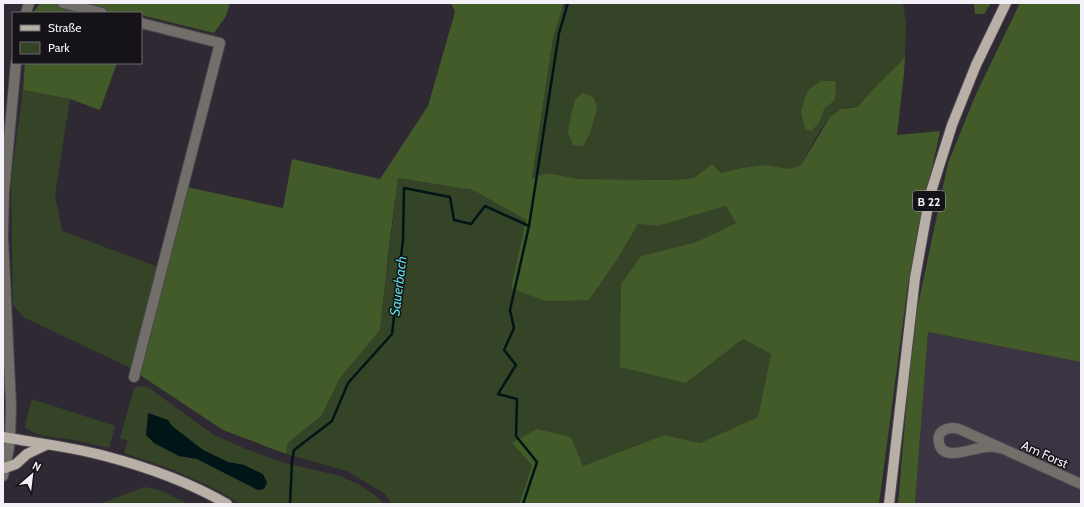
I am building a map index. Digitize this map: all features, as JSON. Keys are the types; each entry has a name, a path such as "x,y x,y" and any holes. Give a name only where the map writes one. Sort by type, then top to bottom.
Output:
{"main road":[{"name":"B 22","path":"888,504 915,278 930,195 955,118 976,65 1006,3"},
{"path":"7,438 84,452 126,462 174,478 227,504"},
{"path":"4,472 27,454 46,445"}],"street":[{"path":"63,3 98,12"},
{"path":"134,377 220,43 142,23"},
{"path":"4,472 11,406 3,236 4,192 16,64"},
{"name":"Am Forst","path":"999,448 987,447 949,453 942,449 938,440 940,433 946,428 952,427 1081,484"}],"shaded area":[{"path":"928,332 1081,362 1081,504 915,504"},
{"path":"148,413 168,420 172,426 203,450 228,462 244,465 263,474 267,483 264,489 258,490 197,459 179,456 154,443 146,435"}],"green space":[{"path":"40,3 230,3 226,16 214,33 142,15 142,12 34,12"},
{"path":"451,3 564,3 553,38 532,178 547,173 579,179 671,180 694,178 712,164 721,173 741,168 766,165 789,169 801,165 830,117 841,109 858,107 905,57 897,135 940,131 908,284 879,504 519,504 532,465 512,443 537,429 571,437 583,466 664,435 700,443 758,417 771,354 743,339 686,383 620,367 621,284 641,256 696,242 736,223 726,206 658,226 638,224 617,260 589,300 545,301 511,288 526,220 473,190 398,178 380,330 340,378 322,415 288,443 286,454 223,430 140,375 187,187 283,208 292,159 380,179 428,106 455,12"},
{"path":"569,3 903,3 906,23 905,57 887,77 868,94 858,107 844,108 834,114 818,134 801,165 789,169 766,165 741,168 720,173 712,164 694,178 671,180 579,179 547,173 532,178 553,38 561,11","holes":["836,88 835,100 824,109"]},
{"path":"974,3 991,3 984,14 975,14"},
{"path":"1020,3 1081,3 1081,362 928,332 915,504 898,504 913,329 948,163 976,94"},
{"path":"25,64 117,64 100,110 70,99 23,90"},
{"path":"821,81 835,81 835,100 824,109 819,123 811,131 805,129 801,111 808,90"},
{"path":"23,90 70,99 55,195 62,231 158,267 133,369 25,318 13,305 11,179"},
{"path":"583,93 594,98 597,108 590,133 583,146 573,145 568,132 575,100"},
{"path":"398,178 473,190 526,220 511,288 589,300 617,260 638,224 658,226 726,206 736,223 696,242 641,256 621,284 686,383 743,339 771,354 758,417 700,443 664,435 583,466 571,437 532,465 519,504 392,504 385,494 347,471 286,454 288,443 322,415 340,378 380,330"},
{"path":"140,386 148,387 214,435 281,462 340,476 358,484 385,504 241,504 215,489 174,470 124,453 128,441 120,438 134,388","holes":["149,413 167,420 172,426 203,450 228,462 244,465 267,483 264,488 258,490 197,459 179,456 154,443"]},
{"path":"32,399 115,426 109,448 74,440 39,435 25,428"},
{"path":"144,487 160,490 189,504 99,504"}],"waterway":[{"name":"Sauerbach","path":"523,504 537,462 516,436 517,399 498,394 516,365 504,350 514,328 510,310 529,226 559,33 568,3"},
{"name":"Sauerbach","path":"290,504 294,450 332,421 348,383 392,334 403,240 404,188 450,197 454,220 471,224 485,206 529,226"}]}
